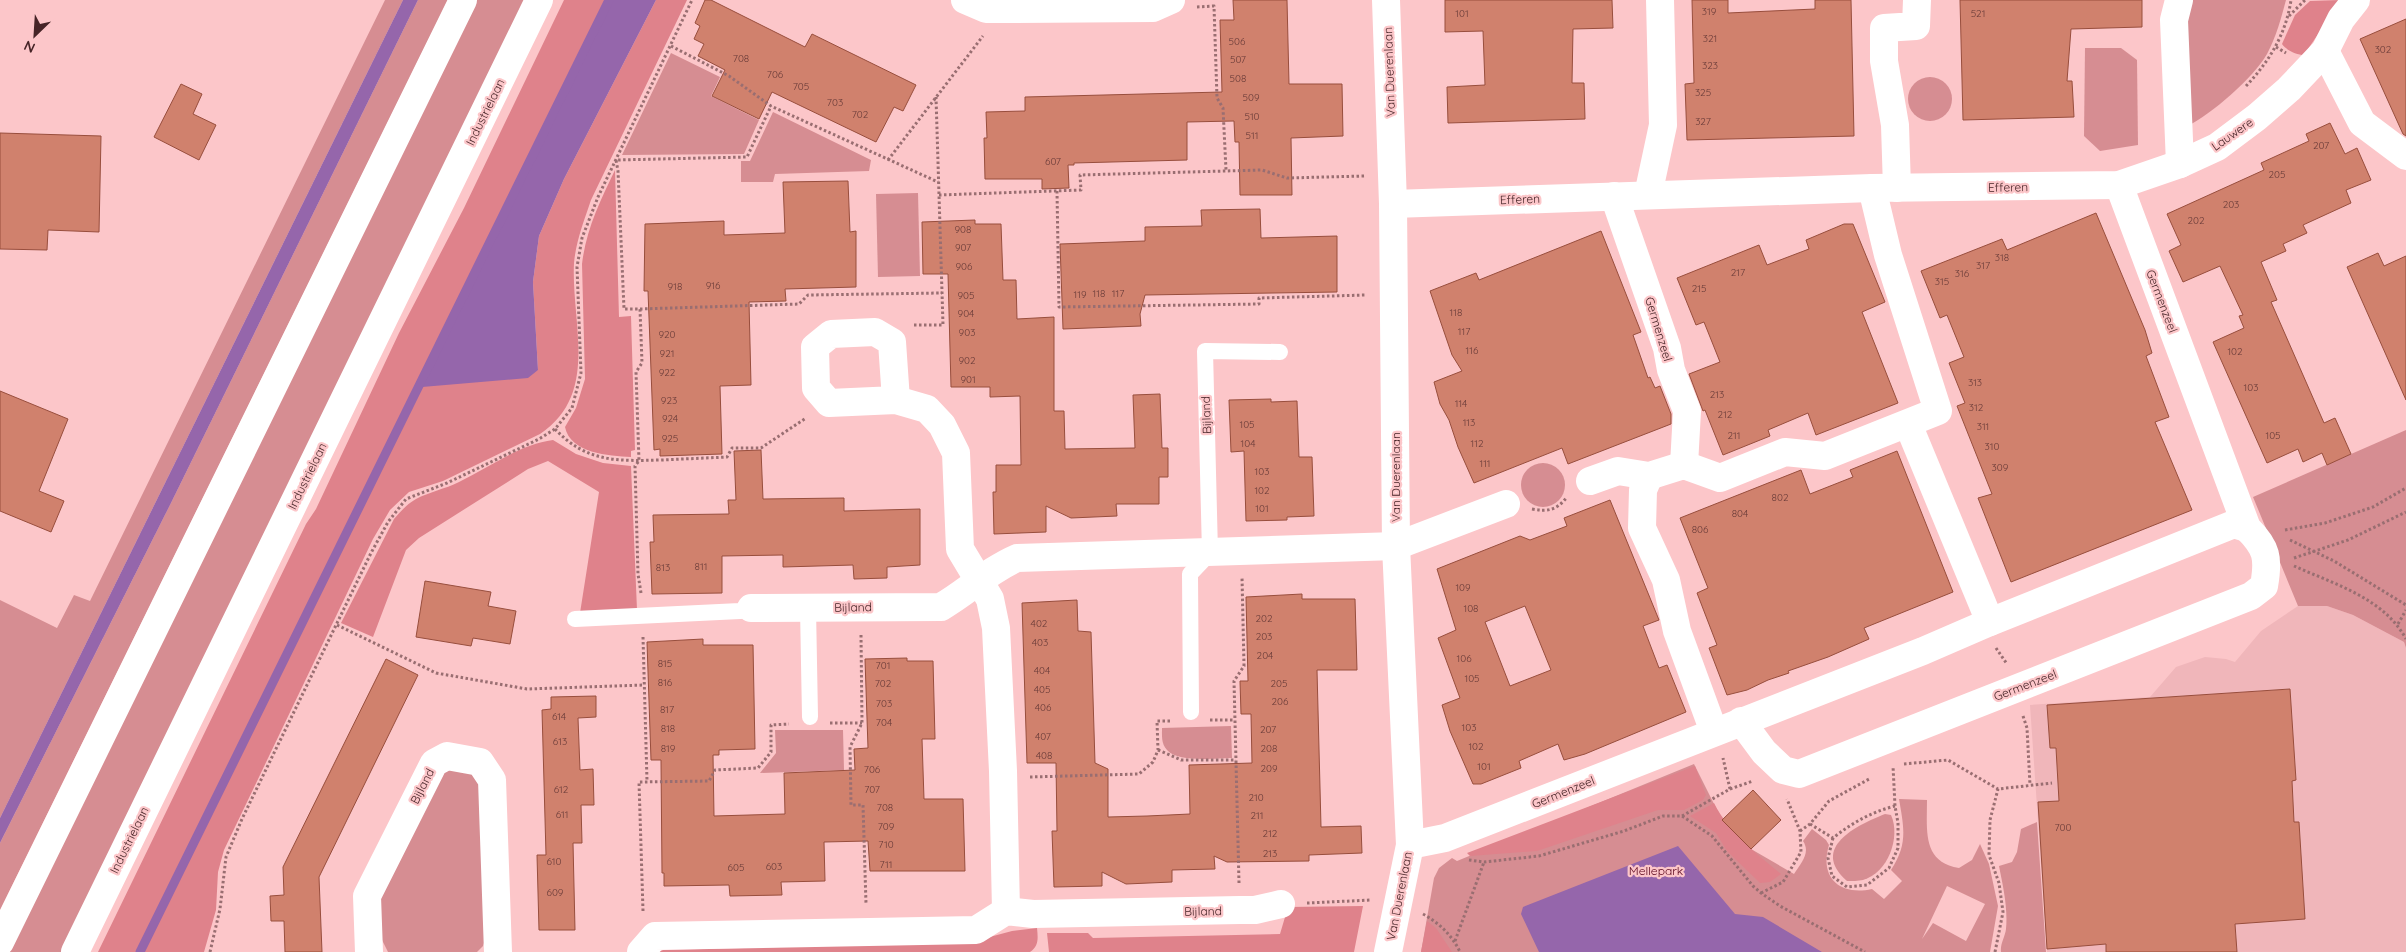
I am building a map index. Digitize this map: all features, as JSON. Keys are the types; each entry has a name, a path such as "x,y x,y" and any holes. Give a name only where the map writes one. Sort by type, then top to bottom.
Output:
{"street":[{"path":"0,942 463,0"},
{"name":"Industrielaan","path":"75,952 539,0"},
{"path":"965,0 986,9 1153,8 1181,4"},
{"name":"Van Duerenlaan","path":"1386,0 1393,176 1396,546 1410,845 1388,952"},
{"path":"1648,195 1663,125 1660,0"},
{"path":"1590,481 1618,471 1649,476 1684,465 1720,478 1785,452 1825,456 1938,411 1888,255 1884,188 1895,125 1884,61 1884,28 1916,26 1917,0"},
{"path":"2179,0 2174,20 2180,164"},
{"name":"Lauwere","path":"2119,186 2180,164 2216,147 2257,117 2289,89 2325,51 2341,19 2356,0"},
{"path":"2325,51 2362,123 2406,156"},
{"name":"Efferen","path":"1393,204 1884,188 2119,186"},
{"name":"Germenzeel","path":"1783,770 1799,774 2251,596 2264,586 2277,564 2262,543 2247,528 2119,186"},
{"name":"Germenzeel","path":"1614,196 1667,348 1671,370 1687,411 1684,465"},
{"path":"648,944 867,932 976,930 1006,911 1003,777 996,628 990,599 960,548 956,453 942,425 927,410 896,400 829,403 816,388 815,347 831,334 875,332 892,342 896,400"},
{"path":"1908,424 1990,622"},
{"path":"1649,476 1643,490 1642,528 1666,580 1677,631 1714,732"},
{"path":"1396,546 1506,504"},
{"name":"Germenzeel","path":"1410,845 1445,838 1923,651 1990,622 2234,524 2247,528"},
{"name":"Bijland","path":"751,608 941,607 980,582 1001,565 1017,558 1396,546"},
{"path":"1741,721 1764,752 1783,770"},
{"name":"Bijland","path":"369,952 367,896 434,763 447,756 480,762 492,780 498,952"},
{"name":"Bijland","path":"1006,911 1033,914 1255,910 1281,904"}],"lane":[{"name":"Bijland","path":"1210,553 1204,352 1280,352"},
{"path":"1196,716 1190,574 1210,553"},
{"path":"575,619 740,611 751,608"},
{"path":"808,608 810,717"}],"path":[{"path":"210,952 220,908 226,857 242,819 370,553 388,522 406,499 455,479 556,429 572,408 582,373 578,267 579,252 589,216 692,0"},
{"path":"2241,92 2263,68 2276,47 2288,16 2291,0"},
{"path":"2288,16 2305,0"},
{"path":"1181,4 1214,6 1218,98 1223,108 1226,170"},
{"path":"888,160 1003,9"},
{"path":"670,46 730,76 771,106 938,182"},
{"path":"892,342 911,325 943,325 936,97"},
{"path":"616,160 748,157 771,106"},
{"path":"616,160 624,309 800,304 808,295 942,293"},
{"path":"939,195 1081,190 1080,175 1262,170 1287,178 1393,176"},
{"path":"1056,191 1059,307 1259,304 1259,298 1394,294"},
{"path":"640,309 642,363 636,372 638,460 635,466 638,574 641,581 647,781"},
{"path":"556,429 568,442 583,452 623,461 726,457 732,448 761,448 829,403"},
{"path":"1506,504 1519,503 1545,512 1557,508 1571,487 1590,481"},
{"path":"2282,531 2325,523 2373,507 2406,488"},
{"path":"2277,564 2364,533 2406,512"},
{"path":"2281,536 2334,562 2406,605"},
{"path":"1240,910 1234,681 1244,666 1242,552"},
{"path":"2277,564 2372,602 2398,624 2406,639"},
{"path":"860,607 862,723 850,746 851,806 863,805 867,932"},
{"path":"2398,624 2406,610"},
{"path":"1990,622 1990,639 2014,673 2015,689 2027,728 2030,785"},
{"path":"337,625 436,673 527,689 644,686"},
{"path":"1196,716 1235,720"},
{"path":"1003,777 1129,776 1144,771 1153,762 1158,750 1158,721 1175,721"},
{"path":"828,724 862,723"},
{"path":"648,944 644,922 639,782 709,781 715,770 758,768 771,752 771,725 795,724"},
{"path":"1445,838 1469,861 1484,862 1539,856 1624,831 1663,816 1682,816 1730,789 1728,773 1714,732"},
{"path":"1158,750 1181,760 1236,760"},
{"path":"1885,770 1893,765 1948,760 1998,789 2052,782"},
{"path":"1893,765 1895,806 1898,823 1898,848 1890,868 1867,885 1847,887 1832,876 1828,858 1833,838 1850,824 1879,810 1895,806"},
{"path":"1761,893 1783,882 1801,852 1800,831 1788,803 1783,770"},
{"path":"1800,831 1810,824 1830,801 1877,774"},
{"path":"1995,952 2003,912 1999,883 1989,854 1990,820 1998,789"},
{"path":"1682,816 1712,836 1753,886 1761,893 1780,906 1865,952"},
{"path":"1810,824 1833,838"},
{"path":"1455,942 1484,862"},
{"path":"1281,904 1399,899 1435,920 1455,942 1460,952"}],"shaded area":[{"path":"403,0 418,0 171,503 0,843 0,818"},
{"path":"564,0 612,0 422,386 538,370 533,282 539,236 564,179 656,0 687,0 591,200 581,231 574,263 578,356 576,378 570,399 559,418 540,434 443,481 409,492 390,510 373,539 224,850 218,872 216,910 204,952 98,952 306,524 316,509 399,333 464,208"},
{"path":"612,0 656,0 564,179 539,236 533,282 538,370 528,378 422,387"},
{"path":"2341,0 2304,55 2292,52 2282,44 2295,15 2310,1"},
{"path":"615,170 619,317 631,316 635,450 631,451 631,457 612,456 582,448 568,436 565,427 576,408 585,379 582,264 584,251 594,216"},
{"path":"553,440 576,454 603,463 631,466 637,610 580,613 599,492 548,461 528,469 419,538 406,550 373,637 341,623 394,519 407,505 421,497 459,482 517,451 541,442"},
{"path":"2298,606 2327,606 2353,615 2404,642 2406,648 2406,952 2047,952 2030,705 2150,697 2176,667 2205,657 2235,662 2261,631"},
{"path":"1695,766 1706,795 1703,800 1684,810 1658,810 1537,851 1470,856 1467,853"},
{"path":"1714,803 1735,833 1781,874 1770,882 1760,883 1727,851 1716,833 1690,816"},
{"path":"1678,846 1735,914 1763,917 1822,952 1539,952 1521,914 1523,907"},
{"path":"1363,906 1354,952 1049,952 1047,933 1088,933 1093,938 1280,934 1288,907"},
{"path":"1427,921 1436,928 1452,952 1421,952"},
{"path":"1037,928 1038,938 1033,950 1030,952 659,952 663,950 971,942 1012,931"}],"green space":[{"path":"385,0 403,0 0,818 0,600 57,628 74,595 90,601"},
{"path":"418,0 448,0 0,910 0,843 171,503"},
{"path":"475,0 528,0 61,952 7,952"},
{"path":"2187,0 2286,0 2273,41 2261,63 2231,94 2197,121 2187,126"},
{"path":"2085,48 2121,48 2137,60 2138,145 2100,151 2084,136"},
{"path":"671,53 720,77 711,96 759,120 744,154 622,155"},
{"path":"1926,77 1934,77 1946,83 1952,99 1946,115 1934,121 1926,121 1914,115 1908,103 1908,95 1914,83"},
{"path":"773,112 871,160 869,171 775,174 773,182 741,182 741,161 750,161"},
{"path":"918,193 920,276 878,277 876,194"},
{"path":"2406,430 2406,648 2404,642 2353,615 2327,606 2298,606 2253,497"},
{"path":"1543,463 1555,467 1561,473 1565,485 1561,497 1555,503 1543,507 1531,503 1525,497 1521,485 1525,473 1531,467"},
{"path":"1231,726 1232,758 1198,759 1180,757 1167,750 1163,742 1162,728"},
{"path":"775,730 843,730 844,770 760,773 776,753"},
{"name":"Mellepark","path":"1694,764 1722,820 1751,849 1794,874 1806,854 1803,841 1812,829 1826,840 1829,845 1827,867 1835,882 1850,890 1872,889 1884,899 1902,881 1891,870 1900,852 1903,836 1899,799 1927,800 1927,833 1933,852 1938,859 1947,865 1959,868 1972,860 1980,844 1989,864 1998,906 1990,952 1421,952 1434,878 1439,868 1452,858 1457,861","holes":["1947,886 1985,904 1966,941 1933,923 1922,939"]},
{"path":"453,767 471,772 479,780 487,933 483,946 477,952 388,952 380,936 379,901 445,771"},
{"path":"1885,814 1891,815 1894,833 1890,853 1885,862 1872,876 1863,880 1847,881 1837,869 1833,858 1835,848 1841,839 1851,831"},
{"path":"2037,822 2046,952 2001,952 2006,929 2006,913 1999,866 2012,862 2017,852 2021,829"}],"building":[{"path":"705,0 711,0 805,47 812,34 916,85 903,111 894,107 876,142 772,92 759,119 712,96 725,70 698,56 704,44 694,39 700,26 695,23"},
{"path":"1233,0 1287,0 1289,84 1342,84 1343,136 1291,138 1292,195 1240,195 1239,142 1235,142 1234,121 1187,122 1187,160 1074,163 1074,165 1068,165 1069,188 1042,189 1042,179 985,179 984,138 987,138 986,112 1025,111 1025,97 1222,92 1220,20 1234,20"},
{"path":"1445,0 1612,0 1613,28 1573,29 1572,83 1584,83 1585,119 1448,123 1447,87 1485,85 1483,31 1445,32"},
{"path":"1692,0 1728,0 1728,13 1815,9 1815,0 1851,0 1854,136 1687,140 1685,84 1694,83"},
{"path":"1960,0 2142,0 2142,27 2071,29 2067,81 2072,81 2074,117 1963,120"},
{"path":"2406,19 2406,136 2403,134 2360,39"},
{"path":"181,84 202,94 193,114 216,125 199,160 154,137"},
{"path":"2330,123 2345,154 2357,148 2371,180 2346,190 2351,203 2303,225 2307,233 2283,244 2286,251 2261,262 2277,300 2271,302 2324,423 2335,418 2351,454 2327,465 2322,453 2303,462 2298,449 2267,463 2213,342 2244,328 2239,316 2243,315 2220,266 2183,282 2169,251 2181,245 2167,214 2264,170 2261,163 2309,141 2306,134"},
{"path":"0,133 101,136 99,232 48,230 47,250 0,249"},
{"path":"848,181 850,232 856,231 856,287 785,289 786,301 749,302 751,385 720,386 722,454 660,456 660,449 654,450 648,291 644,291 645,224 724,221 724,235 785,233 783,182"},
{"path":"1260,209 1261,238 1337,236 1337,292 1145,295 1140,314 1141,326 1063,329 1060,244 1145,241 1145,227 1202,226 1201,210"},
{"path":"2096,213 2145,330 2152,353 2146,356 2169,417 2155,422 2192,510 2011,582 1978,498 1992,494 1957,406 1965,403 1949,363 1964,357 1947,315 1940,318 1921,271 2002,239 2007,250"},
{"path":"975,220 975,224 1001,224 1003,280 1016,280 1017,319 1054,317 1054,411 1064,411 1065,449 1135,448 1133,395 1160,394 1162,448 1168,448 1168,477 1159,477 1159,504 1116,504 1117,516 1071,518 1046,506 1046,532 994,534 993,492 996,492 996,465 1021,465 1020,396 990,397 990,387 951,387 948,274 923,274 922,222"},
{"path":"1844,224 1853,224 1885,302 1862,312 1898,403 1816,435 1808,413 1768,430 1770,436 1723,455 1689,374 1720,362 1704,322 1696,325 1677,278 1759,245 1767,265 1809,249 1806,240"},
{"path":"1601,231 1641,332 1633,335 1648,378 1650,377 1655,388 1660,386 1671,414 1671,424 1568,464 1562,448 1474,483 1458,447 1449,420 1440,404 1434,382 1462,371 1452,355 1430,291 1476,273 1479,280"},
{"path":"2378,253 2384,266 2406,256 2406,400 2347,267"},
{"path":"0,391 68,419 39,491 64,501 51,532 0,511"},
{"path":"1271,399 1271,402 1297,401 1299,457 1312,457 1314,516 1287,517 1287,520 1246,521 1244,451 1231,452 1229,400"},
{"path":"761,450 763,499 844,498 844,511 920,509 920,565 887,567 887,578 854,579 853,565 783,567 783,555 722,556 722,593 652,594 650,542 654,542 653,515 729,514 728,500 736,500 734,451"},
{"path":"1897,451 1953,592 1864,628 1869,639 1828,657 1788,671 1789,673 1747,690 1727,695 1709,648 1717,645 1697,593 1708,588 1680,518 1801,470 1810,494 1853,477 1850,470"},
{"path":"1610,500 1659,620 1643,626 1659,668 1667,665 1686,712 1585,754 1564,760 1558,744 1519,761 1521,768 1481,784 1473,784 1450,731 1442,705 1460,698 1438,638 1456,630 1437,569 1520,536 1530,540 1567,526 1564,518","holes":["1525,606 1551,670 1510,686 1485,622"]},
{"path":"425,581 491,592 488,606 516,611 510,644 473,638 471,646 416,637"},
{"path":"1302,594 1302,599 1355,599 1357,670 1317,670 1321,827 1361,826 1362,853 1309,855 1309,861 1227,862 1214,856 1215,869 1172,870 1172,882 1126,884 1102,872 1102,886 1054,887 1052,831 1057,831 1056,763 1027,763 1022,603 1077,600 1078,631 1091,632 1095,763 1108,769 1108,817 1147,816 1190,814 1189,765 1252,763 1251,714 1241,714 1240,681 1248,681 1246,597"},
{"path":"703,639 703,645 753,645 755,749 719,750 719,755 713,755 714,816 785,814 784,773 855,770 854,749 868,748 865,659 907,658 907,661 933,661 935,739 922,739 924,799 963,799 965,871 870,871 868,841 824,842 825,881 781,882 782,895 730,896 729,885 664,886 664,873 662,873 661,760 651,760 647,642"},
{"path":"386,659 418,675 319,877 322,952 285,952 284,921 271,921 270,896 284,895 283,867"},
{"path":"2290,689 2296,780 2292,781 2294,822 2299,822 2305,919 2235,924 2237,952 2106,952 2106,944 2047,949 2038,802 2059,801 2056,748 2050,748 2047,705"},
{"path":"596,696 596,717 578,718 580,770 593,769 594,805 581,805 582,843 573,843 575,930 539,930 537,855 546,855 542,710 551,709 551,697"},
{"path":"1753,790 1781,820 1751,849 1722,820"}],"waterway":[{"path":"140,952 609,0"}]}
